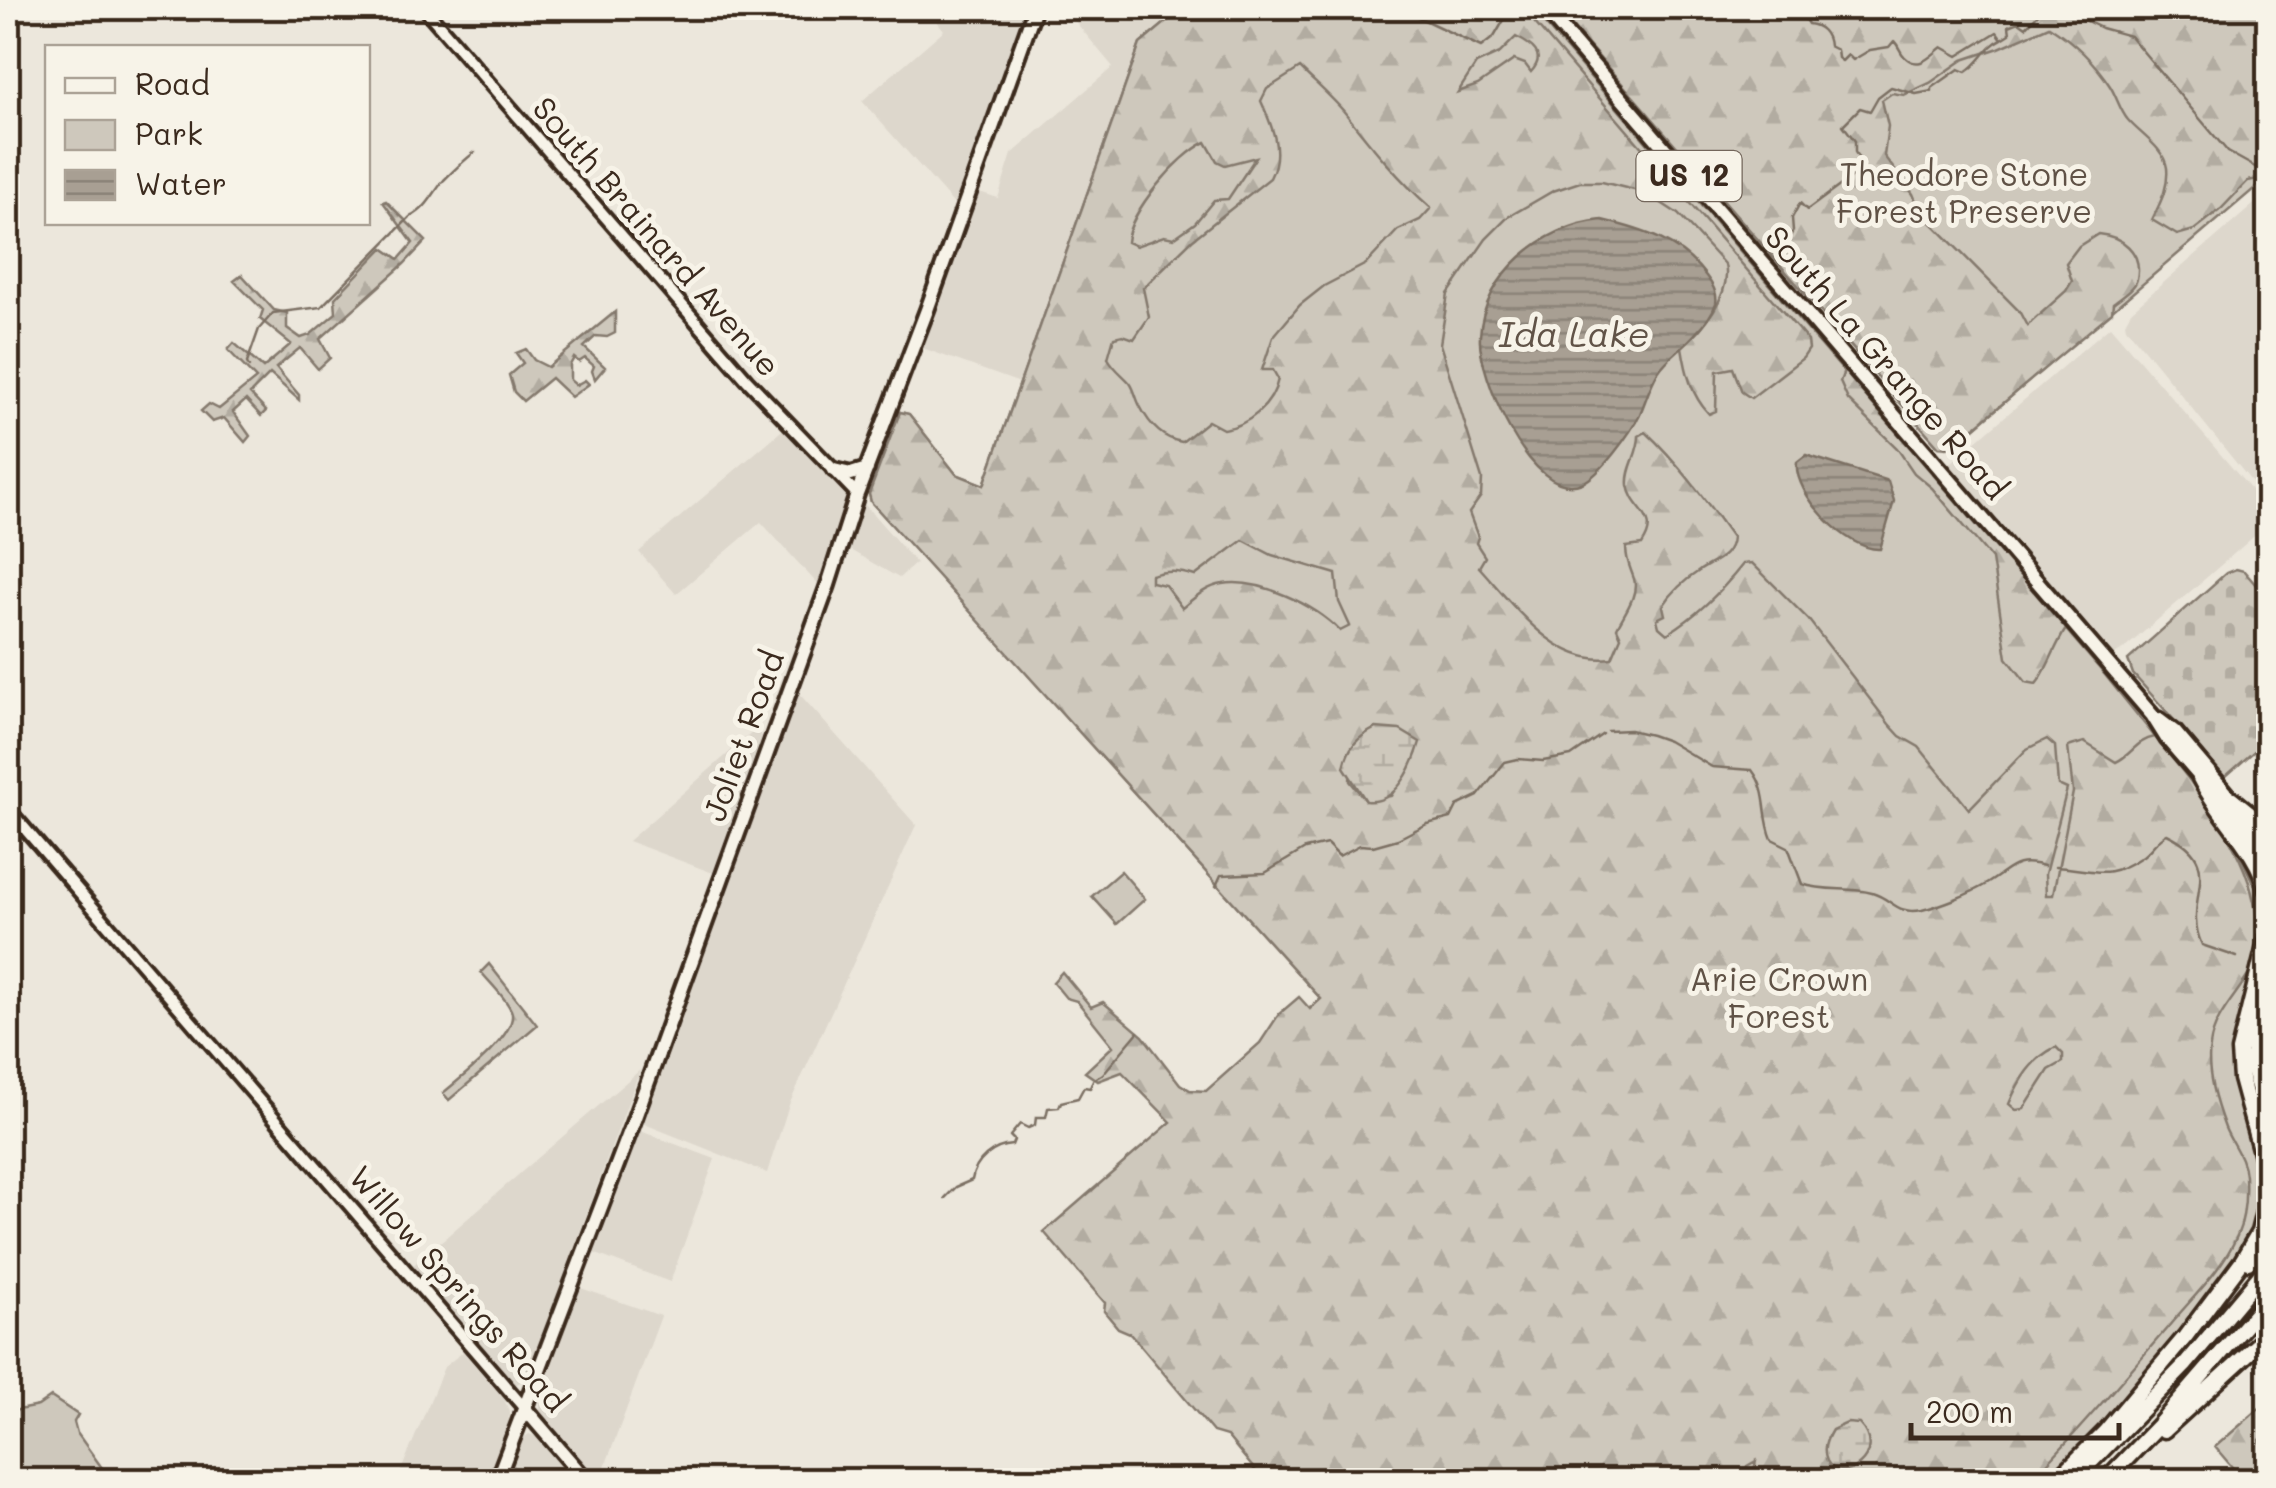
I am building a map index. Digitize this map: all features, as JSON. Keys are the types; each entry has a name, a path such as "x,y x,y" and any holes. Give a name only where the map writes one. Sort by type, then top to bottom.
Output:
{"highway":[{"path":"2200,778 2256,857 2268,892"},
{"path":"2231,798 2268,828"},
{"path":"2186,1337 2242,1262 2264,1217 2266,1170 2239,1066 2241,1037 2268,934"},
{"path":"2268,1006 2257,1028 2252,1056 2258,1086 2268,1106"},
{"path":"2057,1480 2105,1432 2268,1240"},
{"path":"2074,1480 2186,1364 2268,1266"},
{"path":"2106,1480 2268,1299"},
{"path":"2132,1455 2168,1428 2268,1335"}],"main road":[{"name":"Joliet Road","path":"497,1480 828,586 857,494 928,310 1035,8"},
{"name":"South La Grange Road","path":"1544,8 2152,714"},
{"path":"834,470 851,474 867,469"},
{"name":"US 12","path":"2152,714 2167,739 2268,855"},
{"name":"US 12","path":"2152,714 2175,732 2268,842"},
{"name":"Willow Springs Road","path":"526,1410 586,1480"}],"street":[{"name":"South Brainard Avenue","path":"424,8 748,380 857,494"},
{"name":"Willow Springs Road","path":"8,809 526,1410"}],"shaded area":[{"path":"926,8 1034,8 960,211 862,101 944,30"},
{"path":"1064,8 1183,8 1140,44 1020,383 917,346 973,190 998,198 1012,154 1113,67"},
{"path":"2268,192 2268,502 2125,322 2131,311"},
{"path":"2110,326 2259,499 2267,518 2259,532 2107,660 1945,468"},
{"path":"787,426 855,494 823,590 761,522 676,594 639,552"},
{"path":"858,497 916,563 899,578 843,546"},
{"path":"795,689 916,825 789,1105 767,1173 637,1121"},
{"path":"755,730 762,736 713,873 628,841"},
{"path":"640,1070 526,1379 515,1385 409,1269"},
{"path":"635,1129 715,1159 670,1282 591,1252"},
{"path":"578,1287 661,1316 600,1480 595,1480 539,1409 541,1383"},
{"path":"463,1352 504,1399 509,1411 509,1426 487,1480 397,1480 444,1367"},
{"path":"529,1434 537,1437 575,1480 505,1480 523,1438"}],"green space":[{"name":"Arie Crown Forest","path":"1183,8 1531,8 2105,675 2225,824 2266,909 2231,1066 2260,1176 2261,1199 2242,1253 2109,1419 2049,1480 1264,1480 1052,1227 1321,999 871,502 869,494 900,412 909,414 956,474 984,485 1140,44"},
{"name":"Arie Crown Forest","path":"1183,8 1522,8 1808,341 1809,349 1803,358 1751,398 1742,392 1733,368 1717,371 1716,411 1709,414 1690,383 1682,347 1707,321 1720,299 1725,265 1678,214 1646,193 1602,182 1580,182 1553,191 1508,217 1486,239 1448,294 1440,344 1482,479 1481,496 1469,513 1478,537 1476,543 1485,557 1479,567 1521,614 1554,642 1591,658 1612,658 1621,637 1617,628 1630,605 1635,585 1626,547 1642,545 1649,527 1628,485 1639,436 1646,432 1732,537 1725,554 1670,596 1663,606 1665,615 1657,619 1659,627 1667,634 1678,627 1743,564 1752,563 1808,619 1889,724 1919,747 1969,809 2027,749 2047,739 2055,746 2058,785 2067,789 2045,874 2046,895 2053,895 2073,792 2068,747 2084,742 2116,762 2143,741 2155,737 2214,814 2245,872 2254,903 2257,935 2253,967 2216,1024 2209,1056 2218,1109 2244,1169 2242,1222 2231,1249 2206,1284 2031,1480 1752,1480 1756,1461 1747,1466 1743,1480 1260,1480 1227,1436 1213,1432 1130,1333 1118,1328 1104,1311 1105,1303 1044,1232 1171,1122 1122,1072 1098,1081 1085,1072 1113,1046 1077,1001 1066,998 1053,982 1062,972 1091,1007 1103,1002 1143,1036 1180,1084 1190,1090 1206,1091 1260,1043 1279,1014 1299,997 1310,1009 1321,999 871,502 869,494 900,412 909,414 956,474 984,485 1140,44","holes":["1516,37 1532,47 1538,60 1531,72 1525,64 1514,60 1478,85 1458,92 1476,64 1500,53","1300,68 1431,208 1420,220 1398,230 1366,264 1324,286 1300,305 1273,337 1262,370 1273,370 1278,379 1271,397 1258,413 1223,429 1208,421 1182,442 1152,425 1130,383 1108,358 1114,337 1134,339 1149,317 1143,288 1192,240 1270,178 1276,149 1261,101 1267,89","1206,142 1217,161 1225,165 1256,157 1228,199 1214,200 1195,223 1174,238 1164,236 1136,246 1127,242 1145,201 1182,159","1243,540 1272,555 1336,574 1339,602 1350,626 1340,631 1301,603 1253,585 1217,585 1182,608 1165,585 1151,582 1151,575 1163,572 1195,576","1376,728 1416,754 1391,796 1366,801 1350,781 1353,749 1360,738","2056,1047 2063,1054 2063,1062 2049,1070 2024,1109 2016,1110 2009,1104 2013,1095 2040,1058"]},
{"name":"Theodore Stone Forest Preserve","path":"1556,8 2268,8 2268,177 1959,441 1947,448 1939,447"},
{"name":"Theodore Stone Forest Preserve","path":"1556,8 1887,8 1935,18 1983,8 2268,8 2268,177 2248,181 2194,230 2177,235 2152,220 2165,188 2165,161 2125,116 2097,68 2049,26 1963,60 1904,95 1892,93 1882,100 1888,126 1884,156 1913,194 1920,211 2019,311 2027,326 2066,291 2072,281 2066,263 2079,246 2098,234 2122,242 2137,260 2136,283 2113,303 2112,312 1952,446 1939,447"},
{"path":"383,202 426,241 320,339 330,358 318,369 300,348 276,368 299,400 270,374 250,394 266,411 261,416 246,400 233,412 250,436 245,442 224,418 212,422 201,411 209,404 219,409 256,379 228,350 234,343 263,368 291,344 260,319 263,310 234,281 242,275 274,310 287,313 287,328 301,338 310,335 336,313 335,298 383,248 399,259 413,243"},
{"path":"615,312 615,333 596,336 584,347 605,367 595,379 594,366 585,358 579,362 574,358 570,365 570,380 576,385 585,380 589,384 571,397 551,378 523,401 514,392 509,375 523,363 516,353 526,349 534,360 548,367"},
{"path":"1844,371 2066,629 2036,684 2026,682 2007,658 1992,559 1932,488 1914,473 1897,448 1848,400 1840,382"},
{"path":"2244,571 2268,599 2268,739 2225,777 2133,674 2128,660 2226,573"},
{"path":"1376,728 1400,730 1420,742 1408,773 1394,791 1377,801 1366,801 1344,767 1355,743"},
{"path":"1121,871 1145,899 1117,924 1092,896"},
{"path":"489,964 537,1025 449,1100 443,1093 487,1055 512,1020 508,1005 481,972"},
{"path":"51,1397 78,1415 74,1422 77,1433 110,1479 8,1480 8,1412 38,1406"},
{"path":"2268,1401 2268,1431 2260,1440 2265,1460 2255,1468 2264,1480 2243,1480 2215,1447"},
{"path":"1847,1423 1859,1424 1869,1447 1860,1464 1842,1471 1827,1461 1825,1449 1832,1430"}],"water":[{"name":"Ida Lake","path":"1602,220 1646,233 1685,254 1710,282 1716,303 1705,324 1658,372 1636,422 1606,463 1582,483 1563,484 1545,474 1511,431 1488,378 1480,336 1492,293 1520,257 1559,232"},
{"path":"1806,455 1888,481 1894,501 1880,549 1853,541 1813,504 1798,475 1797,462"}],"waterway":[{"path":"1306,16 1328,8"},
{"path":"1399,8 1481,47 1494,37 1511,8"},
{"path":"1798,8 1808,24 1823,30 1829,46 1837,50 1842,61 1848,55 1853,60 1870,50 1889,47 1894,41 1904,56 1915,62 1925,61 1942,47 1958,56 1997,32 2002,39 2010,34 2009,26 2019,22 2026,27 2044,8"},
{"path":"2060,8 2101,28 2130,36 2228,152 2264,172 2268,170"},
{"path":"1777,248 1782,250 1793,231 1792,218 1800,203 1807,210 1864,168 1855,152 1855,141 1843,125 1860,108 1870,111 1878,97 1891,87 1916,94 1932,91 1959,69 1966,72 2002,39"},
{"path":"249,367 259,329 273,313 321,307 475,152"},
{"path":"1608,731 1630,730 1651,735 1712,767 1752,770 1761,787 1772,839 1788,847 1802,884 1872,893 1913,911 1964,895 2019,864 2044,866"},
{"path":"1223,875 1265,873 1305,849 1327,844 1339,856 1360,845 1373,846 1398,839 1427,824 1451,818 1457,806 1478,796 1505,762 1571,756 1603,734"},
{"path":"2055,867 2100,872 2119,869 2143,856 2167,834 2186,845 2196,857 2200,870 2197,928 2202,945 2237,957"},
{"path":"1216,886 1221,875"},
{"path":"945,1198 956,1187 972,1180 986,1156 1012,1145 1014,1140 1010,1136 1020,1124 1028,1128 1035,1125 1036,1117 1046,1117 1048,1108 1078,1098 1084,1087 1090,1088 1138,1032"}]}
